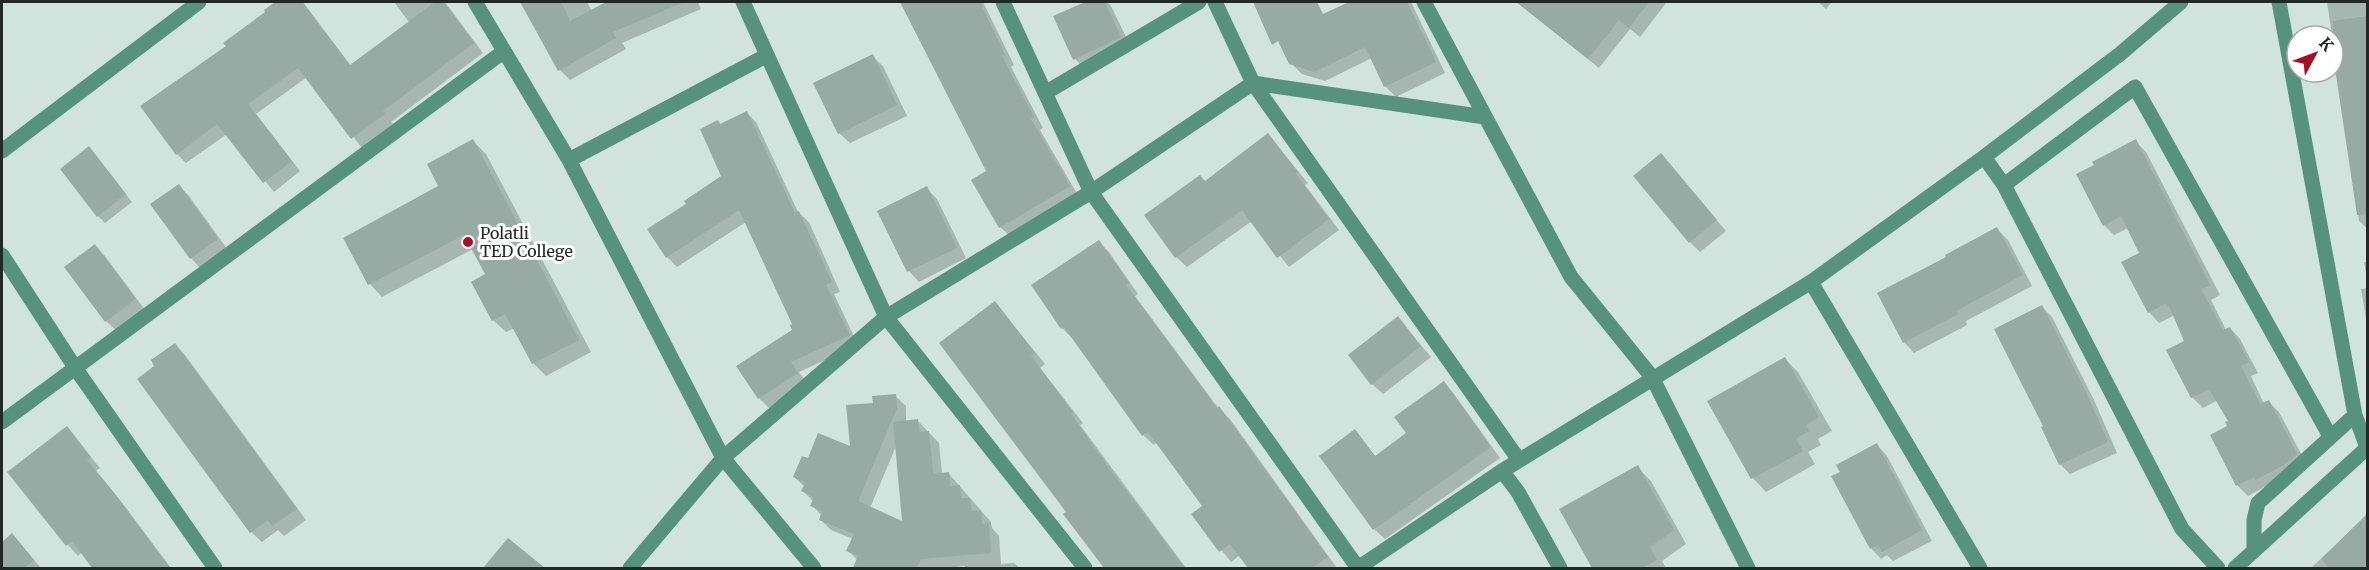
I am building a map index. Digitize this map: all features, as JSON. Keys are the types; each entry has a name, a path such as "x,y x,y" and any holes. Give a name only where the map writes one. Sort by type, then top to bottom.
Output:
{"street":[{"path":"2,151 199,2"},
{"path":"475,2 569,160 723,458 814,568"},
{"path":"743,2 886,317 1085,568"},
{"path":"1003,2 1090,192 1358,568 1519,460 1652,377 1812,282 1984,158 2120,54 2181,2"},
{"path":"1045,93 1198,2"},
{"path":"1215,2 1252,83 1519,460"},
{"path":"1424,2 1571,277 1652,377 1748,568"},
{"path":"2235,568 2367,448 2355,415 2279,2"},
{"path":"2,422 503,52"},
{"path":"569,160 766,56"},
{"path":"630,568 723,458 886,317 1090,192 1252,83 1485,117"},
{"path":"2004,185 2135,87 2330,435"},
{"path":"1984,158 2004,185 2182,529 2218,568"},
{"path":"2,255 76,369 215,568"},
{"path":"1812,282 1980,568"},
{"path":"2254,551 2253,520 2258,503 2330,435 2355,415"},
{"path":"1502,471 1518,492 1560,568"}],"building":[{"path":"275,2 302,2 350,65 435,2 444,2 474,43 383,111 385,114 351,139 298,68 248,104 292,161 263,183 217,124 176,155 140,106 226,46 223,43"},
{"path":"520,2 561,2 570,21 606,2 684,2 613,32 616,38 558,71"},
{"path":"900,2 980,2 1005,55 1002,56 1034,117 1031,119 1070,186 999,228 971,180 986,171"},
{"path":"1085,2 1105,2 1121,37 1073,60 1053,16"},
{"path":"1253,2 1317,2 1323,14 1349,2 1407,2 1436,62 1384,87 1365,47 1314,72 1289,64 1278,41 1272,45"},
{"path":"1516,2 1649,2 1629,28 1619,20 1588,59"},
{"path":"2367,16 2367,214 2357,215 2337,84 2345,84 2345,24 2333,24 2333,21"},
{"path":"873,54 897,105 838,134 813,83"},
{"path":"747,111 795,213 799,211 832,282 826,285 850,335 791,362 798,373 758,399 736,366 792,330 790,325 792,324 739,210 666,258 647,229 686,204 684,201 721,176 700,129 718,120 720,124"},
{"path":"1268,133 1298,172 1296,174 1329,219 1277,258 1242,210 1175,258 1144,215 1200,175 1205,181"},
{"path":"473,139 579,340 532,364 505,314 492,321 471,282 485,274 464,235 368,285 343,238 438,186 427,164"},
{"path":"2136,139 2210,285 2201,289 2223,330 2230,327 2249,362 2241,366 2260,404 2269,400 2297,454 2286,464 2255,480 2254,477 2236,486 2210,435 2227,426 2225,422 2228,421 2209,389 2191,398 2166,350 2184,341 2169,306 2165,304 2148,313 2121,262 2139,253 2121,216 2103,226 2076,174 2094,165 2092,162"},
{"path":"89,146 126,194 97,217 60,169"},
{"path":"1661,153 1717,220 1689,243 1633,176"},
{"path":"179,184 218,239 190,259 150,204"},
{"path":"927,186 957,248 907,272 877,211"},
{"path":"1997,227 2023,275 1956,311 1958,314 1903,343 1877,293"},
{"path":"1099,240 1129,283 1126,285 1217,408 1219,406 1328,557 1312,568 1248,568 1230,544 1219,552 1191,514 1202,506 1148,432 1142,436 1064,327 1061,329 1031,285"},
{"path":"95,244 136,299 105,322 64,267"},
{"path":"995,301 1035,353 1031,356 1073,412 1071,414 1106,464 1185,568 1104,568 1063,514 1066,512 939,343"},
{"path":"2042,305 2084,388 2108,442 2059,465 2041,427 2043,426 1994,329"},
{"path":"1398,316 1421,346 1371,385 1348,355"},
{"path":"175,343 297,509 272,526 268,520 250,533 137,379 154,366 151,360"},
{"path":"1785,357 1819,417 1806,425 1809,431 1796,439 1803,451 1751,479 1707,401"},
{"path":"1444,381 1491,447 1373,530 1319,456 1355,429 1375,456 1406,433 1394,417"},
{"path":"896,394 897,408 858,501 902,521 893,422 918,419 919,432 929,431 933,474 949,472 950,486 960,485 961,498 970,498 972,511 981,510 982,524 989,523 991,553 921,559 916,568 853,568 858,556 846,551 854,534 819,520 822,511 810,506 814,497 801,491 805,483 793,477 802,456 808,458 818,433 850,446 846,405 873,403 872,396"},
{"path":"67,426 91,457 87,460 170,568 92,568 72,541 66,546 7,472"},
{"path":"1877,443 1922,530 1882,552 1878,545 1870,549 1831,476 1840,472 1836,465"},
{"path":"1638,465 1674,530 1650,547 1657,560 1642,568 1592,568 1559,509"},
{"path":"2367,514 2367,568 2329,568 2321,559"},
{"path":"12,533 34,560 24,568 2,568 2,542"},
{"path":"508,538 545,568 483,568"}],"place":[{"name":"Polatli TED College","path":"468,242"}]}
